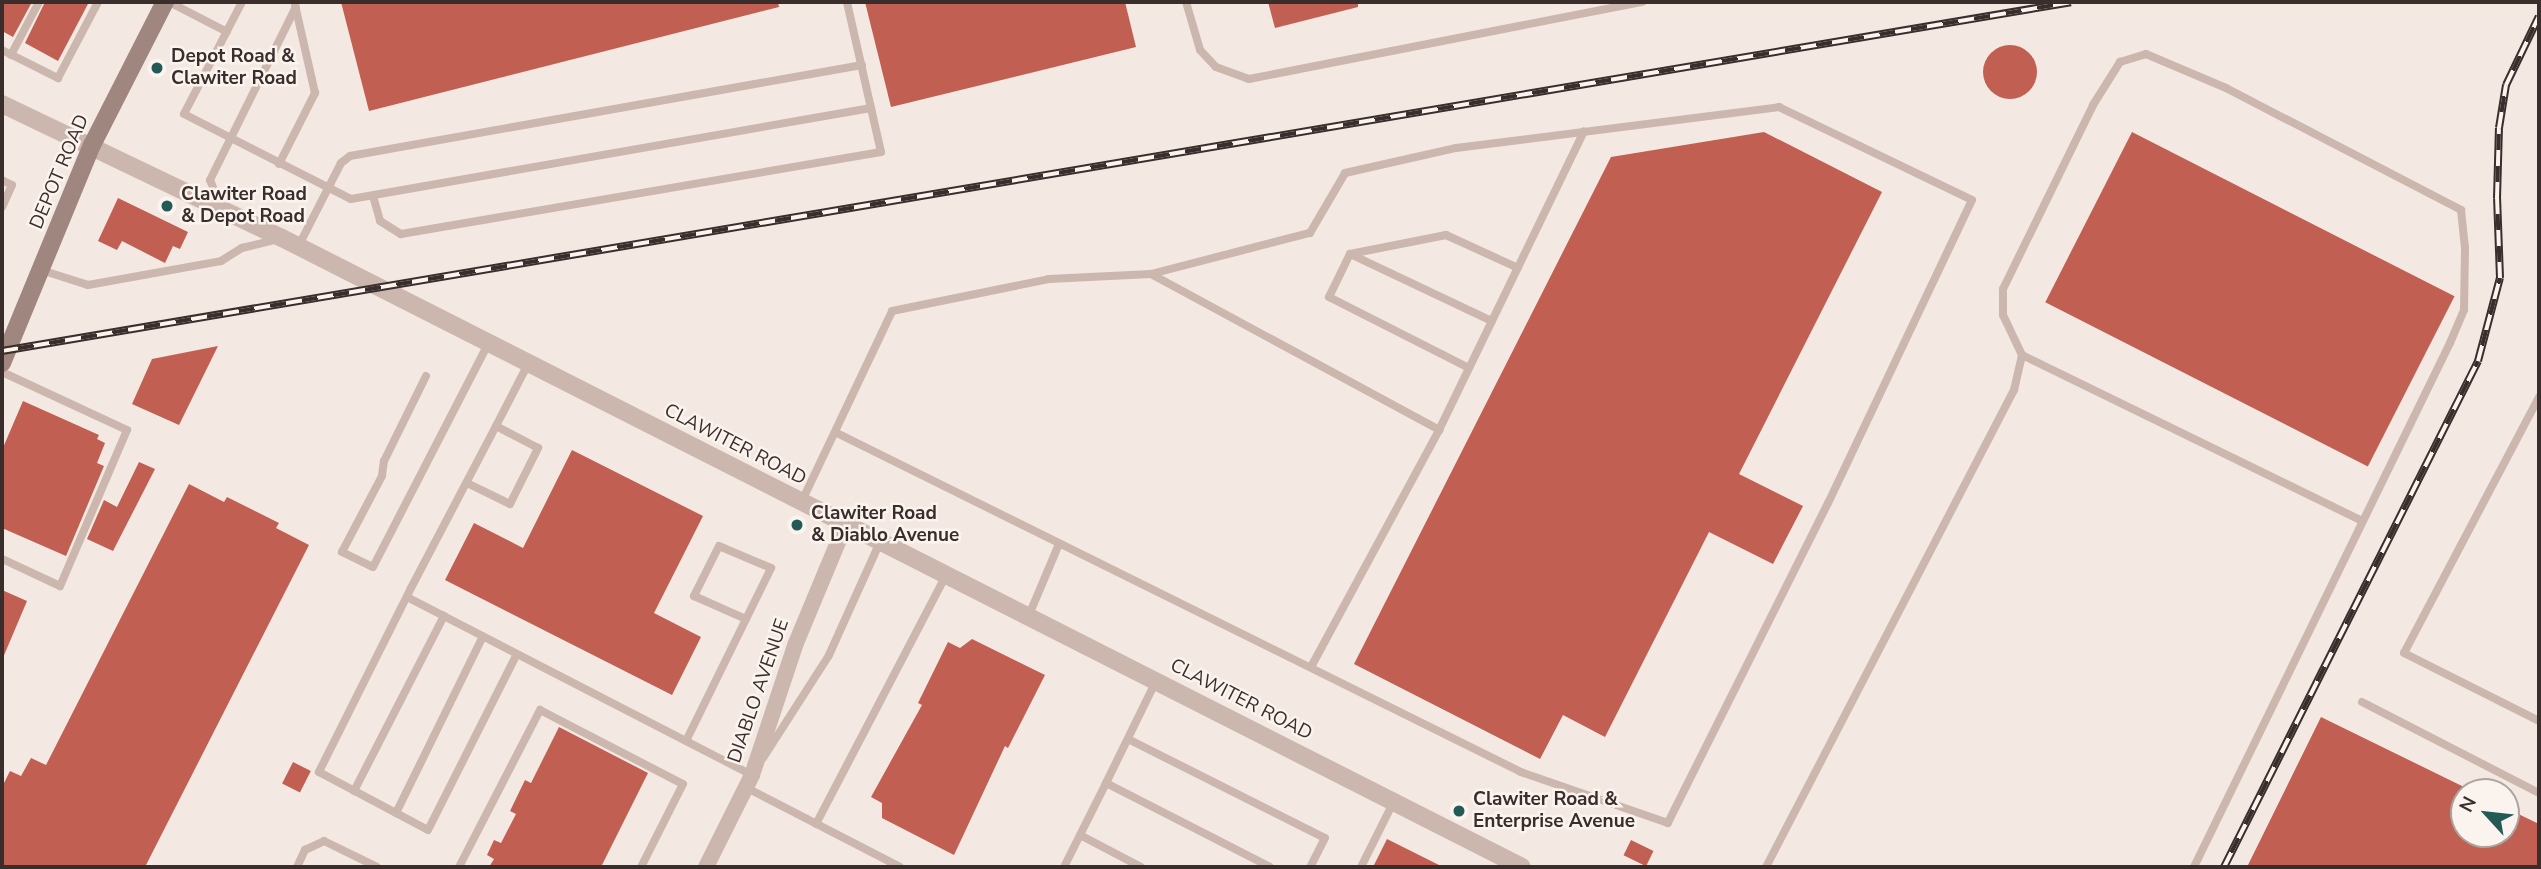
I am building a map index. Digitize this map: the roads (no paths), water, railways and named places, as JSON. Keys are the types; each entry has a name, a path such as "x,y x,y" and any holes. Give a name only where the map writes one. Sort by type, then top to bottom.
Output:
{"main road":[{"name":"DEPOT ROAD","path":"2,363 92,145 167,2"}],"street":[{"name":"CLAWITER ROAD","path":"2,104 282,238 1522,867"},
{"name":"DIABLO AVENUE","path":"706,867 750,782 796,643 845,525"}],"lane":[{"path":"11,55 39,2"},
{"path":"2,50 58,78 98,2"},
{"path":"167,2 227,32"},
{"path":"242,2 184,114 351,199 871,108"},
{"path":"373,197 380,221 401,234 881,152 847,2"},
{"path":"1186,2 1200,50 1216,67 1249,79 1643,2"},
{"path":"222,209 210,180 295,4"},
{"path":"279,164 315,93 295,4"},
{"path":"1766,867 2014,390 2022,355 2003,315 2003,289 2093,105 2120,62 2146,54 2225,88 2461,210 2464,310 2360,520 2305,648 2194,867"},
{"path":"298,247 341,163 373,151 862,65"},
{"path":"801,503 837,433 892,311 1049,279 1151,274 1310,233 1345,173 1456,148 1779,107 1972,200 1828,503 1668,823 1521,772 837,433"},
{"path":"1311,667 1439,430 1584,131"},
{"path":"2,180 12,185 2,207"},
{"path":"1350,254 1446,235 1518,268"},
{"path":"41,270 88,285 221,261 242,248 282,238"},
{"path":"1350,254 1492,321"},
{"path":"1350,254 1329,297 1469,368"},
{"path":"1151,274 1439,430"},
{"path":"426,376 384,461 382,476 342,552 373,567 488,344"},
{"path":"2022,355 2360,520"},
{"path":"517,654 428,830 319,772 528,363"},
{"path":"2,372 127,430 60,586 2,559"},
{"path":"2539,397 2404,653 2539,721"},
{"path":"467,483 510,504 538,448 496,426"},
{"path":"750,782 829,655 880,542"},
{"path":"1029,615 1059,544"},
{"path":"686,741 746,619 771,568 719,546 694,596 746,619"},
{"path":"816,824 946,575"},
{"path":"407,597 686,741 816,824 900,867"},
{"path":"354,791 444,617"},
{"path":"396,813 483,636"},
{"path":"1064,867 1156,681"},
{"path":"2362,702 2539,793"},
{"path":"459,867 540,710 683,784 641,867"},
{"path":"1128,739 1325,838 1310,867"},
{"path":"1106,783 1270,867"},
{"path":"1361,867 1394,801"},
{"path":"1080,835 1142,867"},
{"path":"296,867 305,850 324,841 371,866"}],"railway":[{"path":"2,351 2071,2"},
{"path":"2224,867 2478,361 2500,278 2497,198 2499,128 2506,85 2539,16"}],"place":[{"name":"Depot Road & Clawiter Road","path":"157,68"},
{"name":"Clawiter Road & Depot Road","path":"167,206"},
{"name":"Clawiter Road & Diablo Avenue","path":"797,525"},
{"name":"Clawiter Road & Enterprise Avenue","path":"1459,811"}]}
